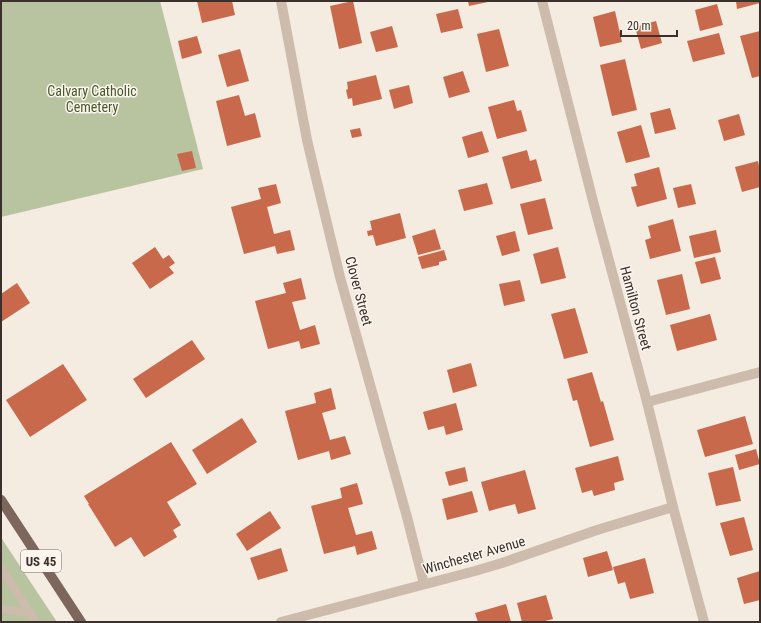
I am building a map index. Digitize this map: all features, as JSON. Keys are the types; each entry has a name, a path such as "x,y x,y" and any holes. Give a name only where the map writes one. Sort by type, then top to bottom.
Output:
{"main road":[{"name":"US 45","path":"1,500 81,622"}],"street":[{"name":"Clover Street","path":"281,1 307,140 340,277 407,517 424,584"},
{"name":"Hamilton Street","path":"542,1 594,206 704,622"},
{"path":"647,402 760,372"},
{"name":"Winchester Avenue","path":"281,622 475,571 597,530 673,508"}],"lane":[{"path":"1,568 36,622"},
{"path":"1,609 31,613"}],"green space":[{"name":"Calvary Catholic Cemetery","path":"1,1 160,1 203,169 1,217"},
{"path":"1,537 4,542 57,622 1,622"}],"building":[{"path":"197,1 232,1 235,15 202,23"},
{"path":"353,1 362,43 339,49 330,6"},
{"path":"468,1 488,1 488,2 469,6"},
{"path":"736,1 759,1 760,3 737,9"},
{"path":"717,4 723,25 700,31 695,10"},
{"path":"458,9 463,28 441,33 436,14"},
{"path":"615,11 622,42 600,47 593,17"},
{"path":"656,21 662,43 641,49 635,27"},
{"path":"392,26 398,47 376,52 370,32"},
{"path":"499,29 509,66 486,72 477,34"},
{"path":"760,31 760,76 752,78 740,36"},
{"path":"719,33 725,54 693,62 687,41"},
{"path":"197,36 202,53 182,59 178,41"},
{"path":"240,49 249,81 227,87 218,55"},
{"path":"625,59 637,110 612,116 600,65"},
{"path":"463,71 470,92 449,98 443,77"},
{"path":"376,75 382,99 353,106 352,98 348,99 346,90 348,89 347,82"},
{"path":"409,85 413,103 394,109 389,90"},
{"path":"239,95 245,116 255,113 261,137 227,146 216,101"},
{"path":"514,100 517,111 521,110 527,131 497,139 488,107"},
{"path":"670,108 676,129 655,134 650,113"},
{"path":"739,114 745,135 724,141 718,120"},
{"path":"641,125 650,157 626,163 617,132"},
{"path":"360,128 362,136 352,138 350,130"},
{"path":"482,131 489,152 468,158 462,137"},
{"path":"527,150 530,161 536,159 542,181 511,189 502,157"},
{"path":"192,151 196,168 182,171 177,154"},
{"path":"758,161 760,171 760,187 742,192 735,167"},
{"path":"659,167 667,199 637,207 631,187 637,186 634,174"},
{"path":"487,183 493,204 464,211 458,190"},
{"path":"276,184 281,203 267,207 274,234 290,230 295,250 277,254 275,246 244,254 231,207 261,199 258,188"},
{"path":"691,184 696,204 678,208 673,188"},
{"path":"545,198 553,229 528,235 520,204"},
{"path":"400,213 406,238 376,246 373,235 368,236 367,231 372,230 370,221"},
{"path":"673,219 681,251 650,259 645,240 651,238 648,226"},
{"path":"435,229 441,249 418,255 412,236"},
{"path":"716,230 721,252 694,258 689,236"},
{"path":"515,231 520,251 502,256 496,236"},
{"path":"155,247 163,259 169,255 175,263 169,267 174,273 150,289 132,263"},
{"path":"558,247 566,278 541,284 533,254"},
{"path":"444,250 447,260 439,262 439,265 422,269 418,257"},
{"path":"715,257 721,279 701,284 695,262"},
{"path":"682,274 690,309 666,315 657,280"},
{"path":"301,278 306,299 292,302 300,330 315,325 320,344 301,349 299,341 268,349 255,301 286,293 283,283"},
{"path":"520,280 525,301 504,306 499,284"},
{"path":"17,283 30,303 1,322 1,294"},
{"path":"575,308 588,353 564,359 551,314"},
{"path":"710,314 717,340 677,351 670,325"},
{"path":"192,340 205,359 146,398 133,379"},
{"path":"471,363 477,386 453,393 447,370"},
{"path":"63,364 87,400 30,437 6,400"},
{"path":"592,372 601,402 603,401 614,440 590,447 577,400 573,401 567,379"},
{"path":"331,388 336,409 322,413 330,440 345,436 351,454 331,460 329,451 298,460 285,411 316,403 314,393"},
{"path":"456,403 463,430 446,435 444,426 428,430 423,412"},
{"path":"745,416 753,444 705,457 697,430"},
{"path":"242,418 257,442 207,474 192,450"},
{"path":"171,442 197,484 167,502 181,525 173,530 177,537 144,557 131,537 115,547 84,496"},
{"path":"756,449 760,464 739,470 735,455"},
{"path":"618,456 624,480 614,483 615,490 594,496 592,490 582,493 575,468"},
{"path":"465,467 468,481 449,486 445,472"},
{"path":"733,467 741,501 716,506 708,473"},
{"path":"525,470 536,509 518,514 515,504 489,511 481,482"},
{"path":"357,483 363,504 348,508 356,535 372,531 377,549 357,555 355,546 324,554 311,506 342,498 340,488"},
{"path":"472,491 478,512 447,520 442,499"},
{"path":"270,511 281,528 247,551 236,534"},
{"path":"744,517 753,550 730,556 720,523"},
{"path":"281,548 288,571 258,580 250,558"},
{"path":"607,551 613,570 588,577 583,558"},
{"path":"645,558 654,593 630,599 625,582 618,584 613,567"},
{"path":"760,571 760,600 744,604 737,578"},
{"path":"546,595 553,619 541,622 522,622 517,603"},
{"path":"506,604 511,622 478,622 475,613"}]}
